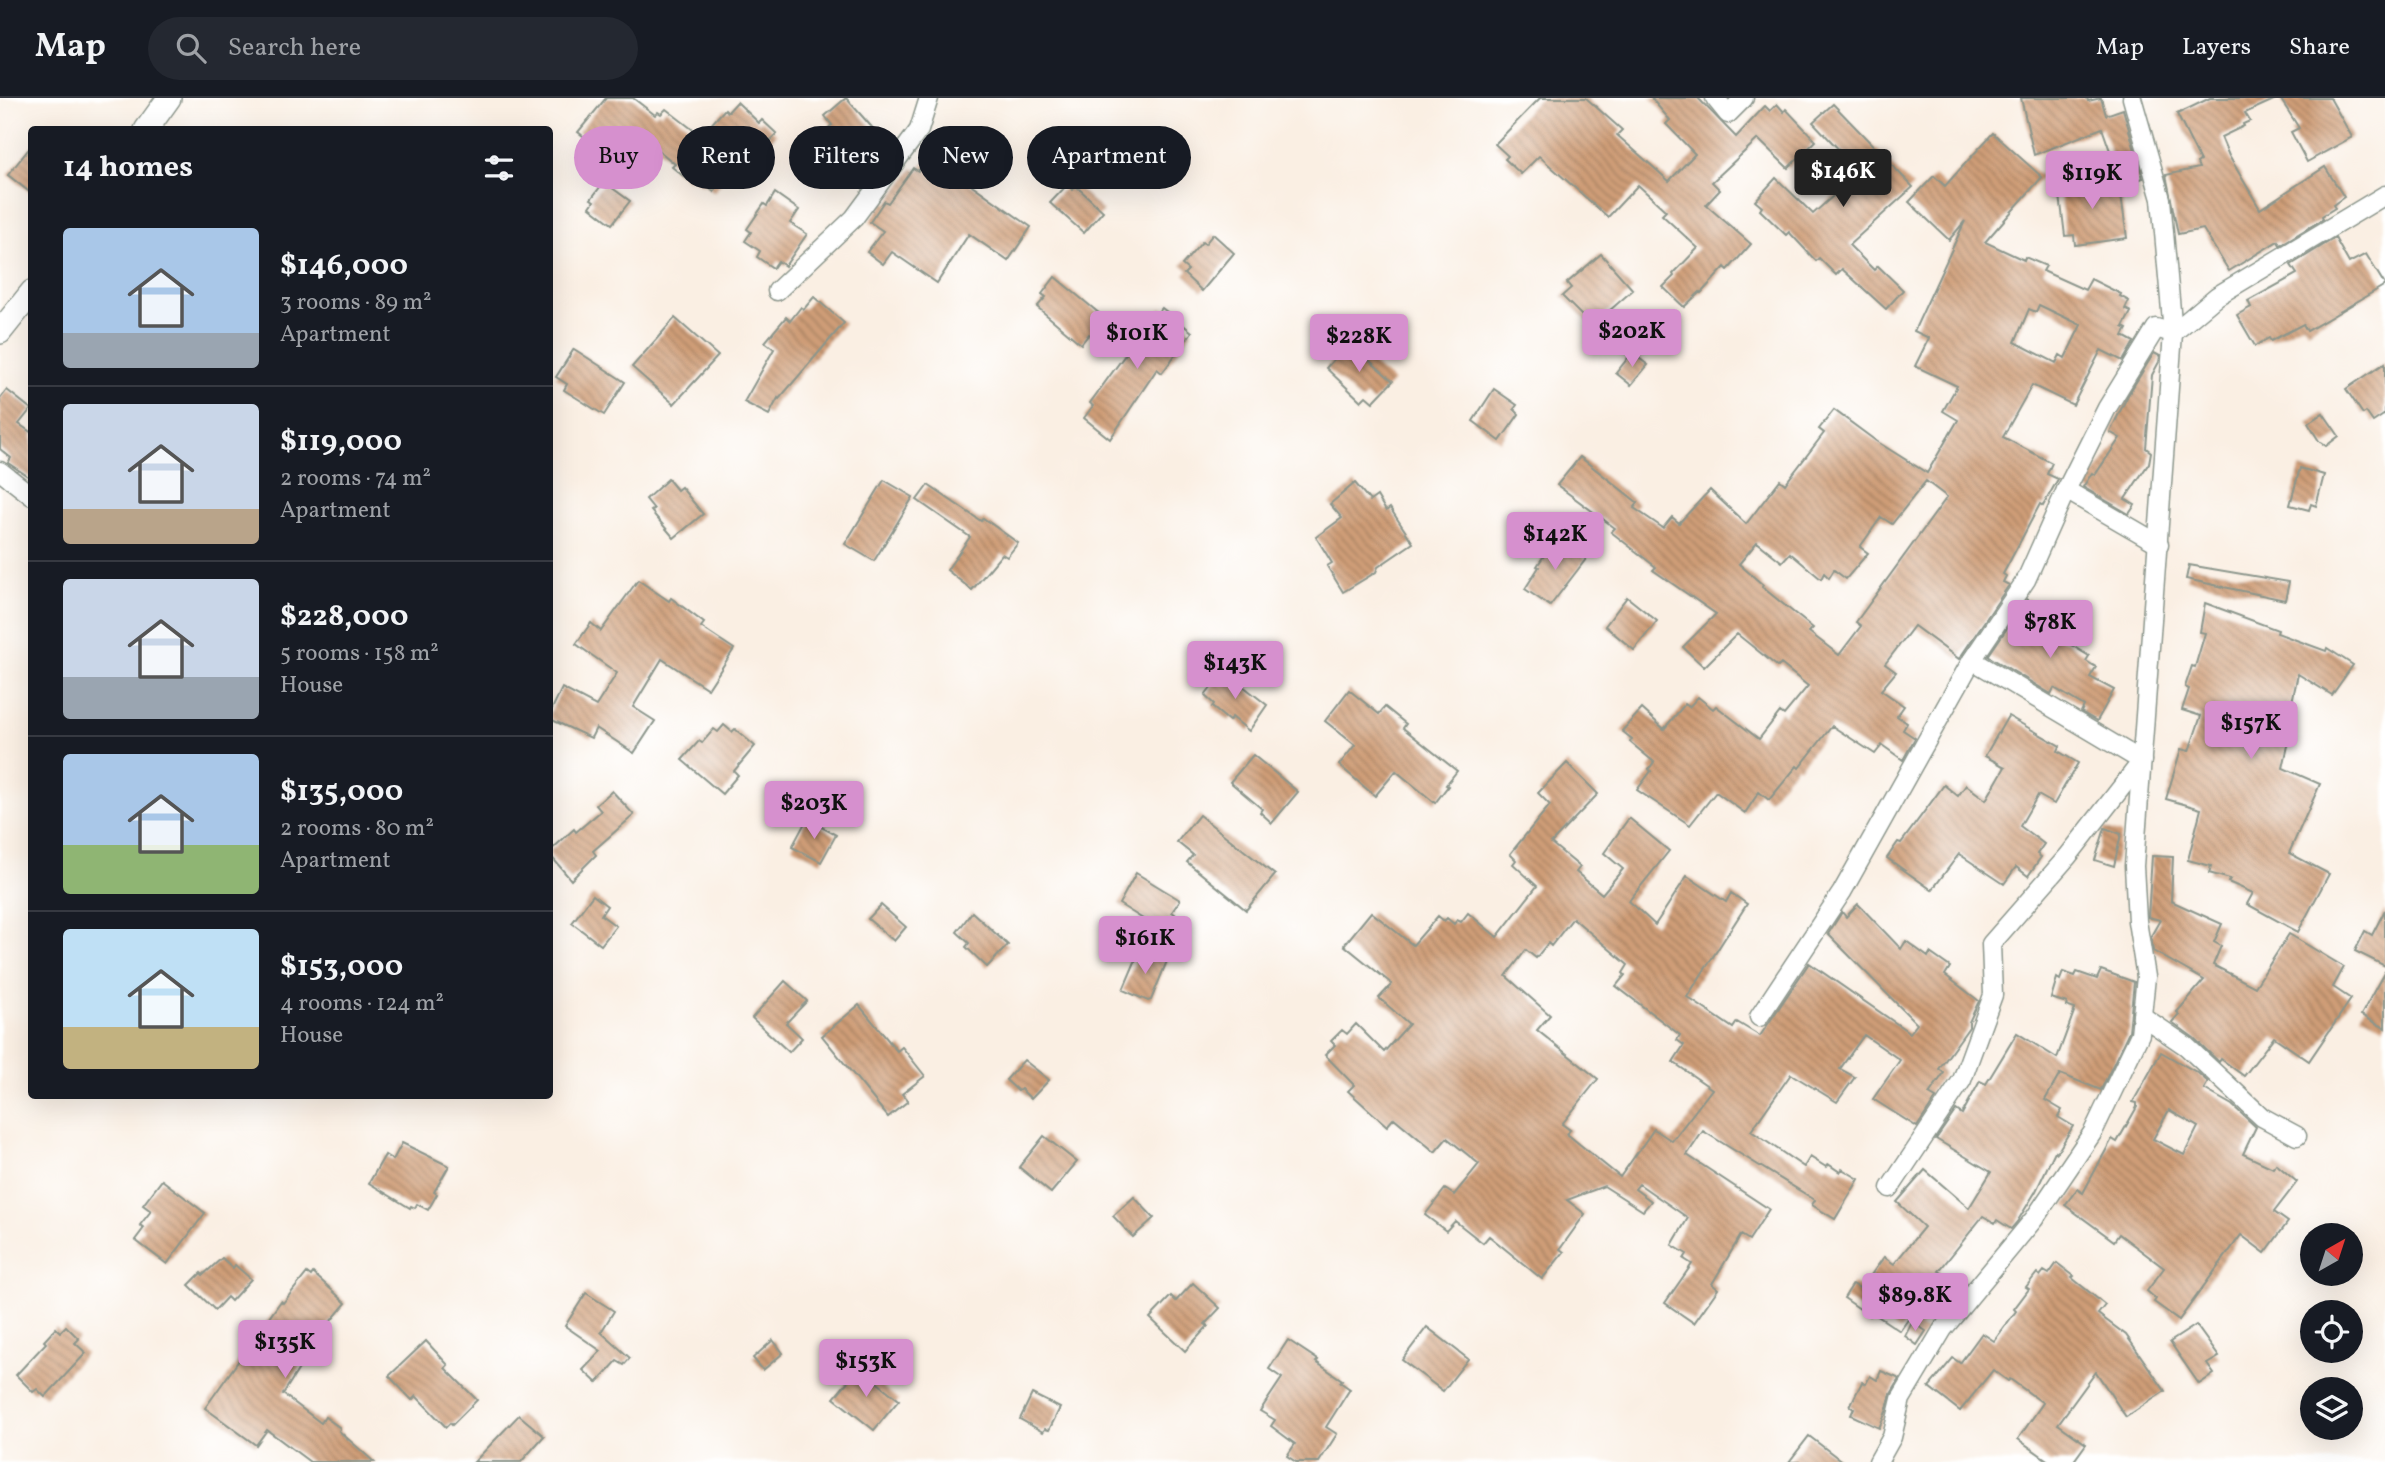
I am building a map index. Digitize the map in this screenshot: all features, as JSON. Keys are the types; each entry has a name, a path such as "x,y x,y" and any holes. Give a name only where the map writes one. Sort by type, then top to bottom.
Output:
{"street":[{"path":"149,126 169,98"},
{"path":"777,292 854,218 919,130 929,98"},
{"path":"1714,98 1728,114 1744,98"},
{"path":"1878,1462 1892,1437 1901,1399 1943,1329 2034,1219 2093,1132 2140,1034 2146,977 2137,921 2134,866 2173,333 2161,199 2132,98"},
{"path":"2173,333 2217,296 2385,195"},
{"path":"0,332 28,297"},
{"path":"1759,1017 1842,892 1972,660 2026,580 2066,490 2107,408 2156,328 2173,333"},
{"path":"0,471 28,493"},
{"path":"2066,490 2159,544"},
{"path":"1972,660 2142,761"},
{"path":"1890,1188 1962,1080 1993,995 1991,944 2068,856 2142,761"},
{"path":"2142,1016 2186,1046 2262,1117 2297,1136"}],"building":[{"path":"606,98 633,98 655,115 666,109 688,126 677,126 677,171 672,167 675,164 663,154 663,126 583,126"},
{"path":"846,98 871,126 831,126 825,116"},
{"path":"1540,98 1586,98 1622,130 1617,135 1669,181 1695,154 1666,124 1670,120 1651,98 1698,98 1736,137 1765,106 1770,111 1777,104 1784,112 1786,109 1816,141 1788,168 1758,139 1712,182 1720,190 1706,205 1751,244 1728,270 1725,267 1684,307 1663,287 1698,248 1662,215 1666,211 1638,185 1608,217 1539,156 1521,174 1505,159 1508,156 1495,144"},
{"path":"2021,98 2087,98 2088,101 2101,98 2106,115 2123,109 2143,178 2122,185 2102,128 2034,155"},
{"path":"2210,98 2278,98 2245,113 2250,121 2221,137 2260,209 2325,167 2344,197 2333,205 2335,208 2322,216 2323,219 2280,245 2278,241 2229,271 2203,229 2178,234 2166,175 2199,168 2197,163 2200,161 2177,114"},
{"path":"2280,98 2330,98 2352,137 2307,162 2291,132 2299,128"},
{"path":"737,102 759,123 762,120 768,126 710,126 725,109 728,112"},
{"path":"1833,104 1913,187 1849,245 1874,270 1878,266 1903,290 1886,309 1842,269 1836,275 1819,258 1816,261 1789,232 1786,235 1760,210 1762,207 1755,201 1776,178 1813,214 1860,172 1813,122"},
{"path":"1993,133 2042,177 1985,242 2024,260 2025,257 2046,266 2043,271 2085,290 2091,279 2121,294 2120,296 2129,301 2125,309 2131,312 2123,327 2127,329 2123,336 2134,342 2123,361 2101,350 2073,405 2032,385 2003,437 2052,463 2047,474 2058,479 2043,506 2040,504 2003,574 2006,576 2003,582 2009,585 1959,659 1914,626 1885,664 1896,672 1881,690 1904,706 1897,716 1907,723 1903,730 1915,738 1903,760 1882,745 1875,754 1832,726 1769,800 1759,792 1745,813 1716,792 1690,825 1637,790 1651,771 1649,769 1654,762 1630,742 1632,739 1622,731 1642,709 1664,729 1685,704 1689,707 1698,697 1713,709 1716,706 1759,739 1780,712 1784,715 1808,686 1781,664 1778,667 1737,634 1704,667 1683,647 1716,614 1653,570 1656,567 1611,532 1615,528 1557,485 1580,457 1638,503 1634,508 1663,528 1672,517 1679,523 1710,490 1746,524 1780,480 1785,484 1824,433 1819,429 1834,410 1876,441 1927,473 1958,420 1943,411 1957,386 1915,366 1929,338 1914,331 1965,221 1949,240 1909,202 1934,176 1945,186","holes":["2039,305 2081,325 2065,358 2060,355 2056,363 2015,342 2029,309 2036,312","1926,481 1947,497 1856,622 1861,626 1839,655 1809,632 1813,628 1762,587 1763,585 1739,564 1757,542 1782,562 1790,553 1821,579 1824,573 1829,578 1834,570 1846,579 1868,553 1860,547 1881,517 1892,524"]},
{"path":"28,150 28,191 8,175"},
{"path":"913,168 918,171 918,189 978,189 1031,227 1008,261 969,234 937,283 892,252 883,264 867,252 883,231 870,222 884,201 888,203 898,189 904,189 904,181"},
{"path":"2078,175 2081,188 2119,181 2127,238 2075,245 2074,235 2065,236 2058,179"},
{"path":"599,189 614,189 630,201 612,224 590,207 594,201 591,199"},
{"path":"1063,189 1079,189 1103,211 1084,233 1050,203"},
{"path":"775,193 799,210 790,223 807,234 785,266 778,261 773,268 757,257 760,251 745,241 751,232 747,229"},
{"path":"1213,234 1234,253 1202,291 1184,274 1188,270 1182,265 1202,242 1205,244"},
{"path":"2335,238 2349,263 2366,254 2385,285 2307,331 2303,324 2271,341 2269,338 2255,346 2237,315 2251,307 2248,301 2297,274 2291,265"},
{"path":"1601,254 1633,290 1592,326 1562,296 1571,288 1567,283"},
{"path":"1055,277 1106,319 1092,336 1089,334 1081,344 1037,307 1046,297 1042,294"},
{"path":"814,297 844,323 778,398 769,415 744,402 774,349 765,342 786,317 790,321 801,307 804,309"},
{"path":"1162,308 1192,332 1162,373 1157,369 1110,439 1084,418 1093,406 1090,403"},
{"path":"675,318 718,356 674,404 632,367"},
{"path":"1349,343 1393,381 1373,402 1366,396 1361,401 1326,368"},
{"path":"574,349 625,382 604,415 564,390 567,384 556,377"},
{"path":"1632,353 1648,365 1631,385 1616,373"},
{"path":"2154,353 2160,356 2152,375 2146,448 2151,452 2149,463 2125,499 2135,505 2129,514 2083,487 2092,473 2095,475 2120,438 2110,432 2128,395"},
{"path":"2385,363 2385,414 2373,422 2366,412 2363,414 2346,389"},
{"path":"1494,389 1517,405 1514,409 1519,414 1500,441 1473,421"},
{"path":"7,390 28,407 28,413 19,424 28,430 28,476 8,463 11,458 0,449 0,399"},
{"path":"2323,413 2339,436 2326,446 2319,441 2308,423"},
{"path":"2300,468 2324,475 2316,506 2311,504 2309,510 2290,505"},
{"path":"668,479 677,490 681,487 703,514 674,538 651,511 654,509 646,499"},
{"path":"884,480 913,497 874,561 845,544"},
{"path":"1355,483 1370,501 1377,496 1386,511 1390,508 1413,543 1378,567 1376,572 1343,592 1327,566 1332,563 1316,537 1342,518 1330,504"},
{"path":"928,485 1018,543 1007,557 1002,554 972,590 947,570 970,537 917,500"},
{"path":"1556,538 1586,559 1550,606 1525,589"},
{"path":"2189,565 2289,582 2285,600 2186,579"},
{"path":"638,580 669,601 671,598 704,623 701,627 734,649 708,689 662,659 633,707 655,721 634,753 596,728 591,738 553,720 553,707 562,688 596,706 617,673 576,644 591,623 601,631"},
{"path":"1627,597 1657,621 1634,650 1605,626"},
{"path":"2027,599 2061,620 2053,634 2089,656 2086,661 2096,667 2090,677 2114,690 2097,721 2081,712 2084,706 2054,688 2051,694 1988,656"},
{"path":"2205,603 2278,630 2277,633 2326,651 2327,648 2353,665 2332,695 2298,674 2286,730 2291,732 2283,768 2320,784 2289,853 2329,874 2298,932 2247,904 2253,893 2228,882 2230,879 2209,873 2211,866 2188,860 2201,809 2166,799 2181,749 2189,751 2201,716 2182,710 2189,689 2185,687 2192,666 2195,667 2205,633 2200,632"},
{"path":"1224,671 1267,705 1249,731 1232,717 1229,721 1212,707 1214,704 1205,696"},
{"path":"1349,690 1379,714 1385,707 1406,724 1403,728 1457,771 1435,803 1396,771 1375,796 1339,765 1355,745 1325,721"},
{"path":"2008,716 2060,746 2058,751 2078,763 2054,804 2038,795 2020,826 2044,844 2037,854 2041,857 2028,876 2016,867 2004,884 1959,854 1932,890 1887,858 1944,785 1958,796 1966,785 1986,800 2005,767 1985,756"},
{"path":"724,725 732,732 735,729 755,746 734,771 738,775 722,794 682,760 699,741 702,743 714,729 718,732"},
{"path":"1253,755 1298,792 1272,823 1260,812 1262,809 1230,782"},
{"path":"1567,763 1598,794 1551,843 1580,867 1576,872 1602,894 1623,869 1604,853 1629,818 1669,851 1629,901 1655,925 1687,876 1726,902 1731,893 1747,904 1687,997 1733,1028 1737,1022 1760,1036 1809,963 1910,1033 1917,1024 1828,934 1842,912 1846,917 1858,904 1901,949 1906,941 1928,957 1930,953 1950,967 1945,975 1979,1001 1969,1027 1939,1069 1944,1073 1929,1094 1936,1098 1917,1127 1873,1099 1900,1060 1864,1035 1840,1069 1855,1077 1837,1102 1791,1074 1751,1131 1804,1167 1810,1157 1826,1167 1828,1164 1840,1172 1842,1169 1859,1179 1835,1219 1812,1205 1815,1200 1703,1131 1687,1155 1769,1209 1749,1240 1741,1235 1712,1284 1718,1289 1694,1323 1665,1303 1692,1264 1684,1259 1687,1254 1672,1245 1688,1218 1639,1184 1635,1189 1651,1201 1643,1211 1604,1186 1567,1200 1585,1214 1560,1249 1564,1252 1542,1279 1489,1236 1483,1243 1455,1221 1446,1231 1425,1215 1445,1189 1454,1195 1479,1164 1447,1138 1435,1152 1394,1118 1387,1126 1348,1091 1354,1085 1325,1055 1335,1045 1331,1041 1342,1030 1347,1034 1356,1024 1384,1052 1409,1024 1379,998 1392,984 1344,945 1371,912 1413,945 1438,916 1444,921 1447,918 1454,924 1457,920 1461,922 1468,913 1497,937 1537,886 1513,864 1516,860 1510,854 1550,805 1538,793","holes":["1573,918 1628,965 1623,973 1625,975 1616,986 1680,1035 1677,1040 1684,1045 1673,1062 1712,1089 1672,1141 1654,1129 1620,1177 1567,1134 1570,1130 1562,1124 1598,1079 1537,1030 1550,1015 1506,976 1526,950 1536,958 1548,943 1551,946"]},
{"path":"612,791 634,815 593,851 596,855 571,880 553,859 553,848 574,829 576,832 601,811 596,805"},
{"path":"1199,815 1275,875 1246,910 1187,862 1193,855 1177,842"},
{"path":"807,819 836,835 821,862 792,847"},
{"path":"2105,828 2121,834 2114,866 2095,860"},
{"path":"2152,856 2173,857 2171,901 2222,924 2214,942 2221,946 2213,965 2255,987 2289,934 2344,967 2333,987 2351,999 2309,1061 2274,1037 2244,1076 2221,1059 2219,1062 2172,1022 2204,980 2153,951 2151,936 2160,920 2148,917"},
{"path":"1136,873 1180,900 1164,932 1119,904"},
{"path":"593,895 607,906 601,915 616,926 601,945 572,923"},
{"path":"881,905 906,927 894,941 868,919"},
{"path":"2385,910 2385,966 2355,951 2365,931 2372,935"},
{"path":"972,912 1008,945 987,967 966,947 969,943 957,932"},
{"path":"1140,950 1167,961 1151,1000 1148,1001 1123,990"},
{"path":"2101,970 2134,982 2129,1031 2101,1090 2060,1074 2045,1100 2062,1110 2058,1117 2073,1126 2057,1153 2055,1151 2036,1191 2017,1222 2011,1229 1997,1220 1995,1223 1983,1216 1939,1271 1961,1285 1950,1300 1931,1287 1900,1331 1873,1313 1870,1316 1844,1298 1853,1284 1861,1289 1884,1257 1894,1264 1924,1227 1897,1202 1925,1170 1969,1208 1991,1172 1936,1139 1956,1110 1962,1114 1980,1081 1986,1084 2017,1033 2057,1058 2075,1009 2066,1006 2067,1003 2051,998 2057,978 2060,980 2063,972 2075,976 2077,972 2097,979"},
{"path":"2385,971 2385,1028 2361,1015"},
{"path":"785,981 807,1001 786,1023 802,1038 789,1052 752,1018"},
{"path":"859,1005 897,1051 902,1047 925,1076 902,1094 908,1101 888,1117 822,1036"},
{"path":"2161,1052 2198,1073 2208,1082 2204,1089 2232,1105 2256,1127 2243,1154 2273,1168 2276,1164 2297,1182 2274,1212 2288,1222 2265,1253 2241,1235 2179,1320 2154,1302 2156,1299 2147,1291 2164,1268 2119,1234 2114,1241 2065,1205 2077,1189 2083,1193 2112,1139 2117,1142 2137,1107 2137,1103 2133,1102","holes":["2169,1110 2198,1127 2184,1155 2153,1139"]},
{"path":"1024,1060 1049,1080 1031,1099 1006,1080"},
{"path":"1044,1136 1077,1162 1051,1193 1019,1167"},
{"path":"402,1143 449,1166 434,1192 437,1194 428,1210 417,1204 415,1208 410,1208 369,1183 385,1155 393,1160"},
{"path":"162,1180 205,1213 167,1264 135,1240 144,1228 140,1225 151,1211 143,1205"},
{"path":"1134,1197 1154,1218 1133,1237 1113,1216"},
{"path":"222,1258 251,1279 231,1301 227,1297 215,1310 189,1285"},
{"path":"2057,1263 2105,1305 2098,1314 2126,1335 2165,1391 2126,1417 2096,1372 2058,1424 2086,1444 2073,1462 2050,1462 2018,1439 2043,1403 1993,1370 1960,1411 1929,1387 1953,1358 1960,1363 1982,1333 1994,1341 2016,1311 2014,1309 2029,1289 2026,1287 2037,1273 2040,1276 2044,1271 2049,1274"},
{"path":"307,1273 311,1276 313,1273 346,1303 325,1328 322,1326 295,1363 300,1367 283,1394 321,1423 325,1417 340,1428 339,1431 374,1462 310,1462 267,1430 256,1445 205,1408 281,1301 283,1303"},
{"path":"1193,1283 1220,1308 1185,1351 1150,1318 1171,1296 1176,1301"},
{"path":"586,1293 614,1311 601,1332 630,1358 624,1365 617,1361 597,1383 583,1370 601,1351 565,1326"},
{"path":"1912,1322 1926,1331 1917,1345 1905,1336"},
{"path":"2196,1325 2219,1357 2207,1364 2214,1374 2199,1384 2170,1342"},
{"path":"66,1326 79,1339 75,1343 86,1353 45,1397 37,1389 33,1392 16,1375 46,1343 44,1341 56,1328 60,1332"},
{"path":"1427,1327 1468,1359 1443,1391 1402,1360"},
{"path":"773,1340 783,1353 763,1370 753,1358"},
{"path":"1288,1340 1318,1360 1316,1362 1350,1389 1326,1427 1337,1434 1319,1462 1296,1462 1287,1456 1295,1444 1271,1426 1275,1420 1260,1411 1282,1378 1269,1369"},
{"path":"426,1341 448,1365 445,1368 477,1400 452,1425 450,1423 446,1427 416,1396 412,1400 389,1376"},
{"path":"859,1368 899,1400 874,1430 834,1398"},
{"path":"1881,1371 1900,1379 1891,1394 1879,1428 1851,1415 1854,1408 1850,1406 1862,1382 1866,1384 1870,1376 1877,1380"},
{"path":"1032,1394 1060,1408 1049,1430 1045,1429 1043,1432 1020,1419"},
{"path":"519,1415 544,1436 521,1462 474,1462"},
{"path":"1809,1436 1843,1462 1789,1462"}]}
